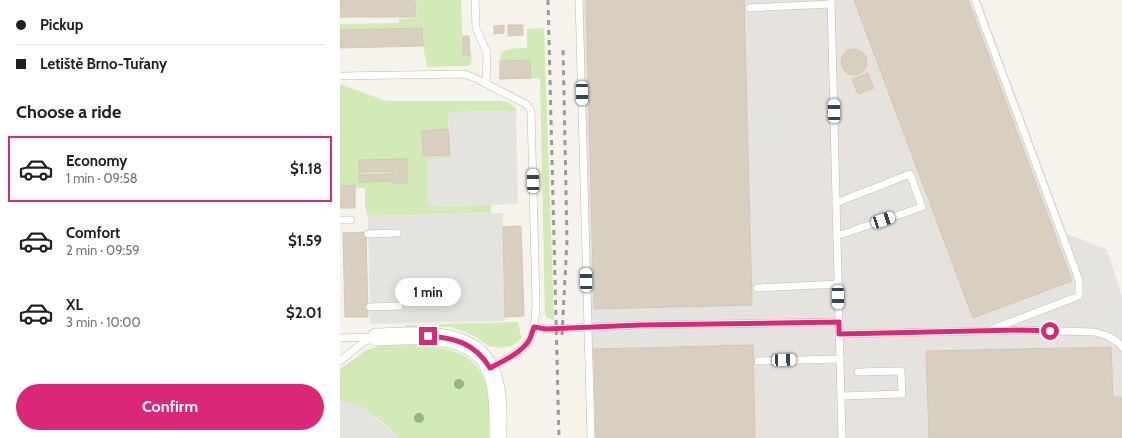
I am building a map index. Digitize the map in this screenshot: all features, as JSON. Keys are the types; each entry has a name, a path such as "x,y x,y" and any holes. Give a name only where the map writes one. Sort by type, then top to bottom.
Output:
{"street":[{"path":"376,337 428,336 454,340 474,349 484,359 494,378 498,438"}],"lane":[{"path":"475,0 476,28 487,53 486,84"},
{"path":"579,0 591,438"},
{"path":"975,0 1078,280 1079,296 987,331"},
{"path":"749,8 831,2 842,438"},
{"path":"340,76 464,74 475,78 528,106 532,117 536,303 534,327 529,341 524,347 490,368"},
{"path":"836,203 910,174 922,207 836,236"},
{"path":"340,220 351,220"},
{"path":"368,234 397,233"},
{"path":"757,288 838,284"},
{"path":"370,307 399,306"},
{"path":"534,327 546,329 839,322"},
{"path":"839,334 1022,330 1094,332 1108,336 1119,343 1122,348"},
{"path":"340,338 376,337"},
{"path":"340,361 364,342 376,337"},
{"path":"758,361 840,359"},
{"path":"841,396 902,394 901,371 858,372"}],"shaded area":[{"path":"576,0 980,0 1067,234 1106,249 1112,265 1122,297 1122,438 587,438"},
{"path":"749,0 819,0 820,24 750,26"},
{"path":"790,103 791,140 750,141 749,104"},
{"path":"516,111 518,204 428,206 427,159 449,158 448,112"},
{"path":"909,160 929,213 873,234 854,181"},
{"path":"503,213 505,321 370,324 368,216"},
{"path":"1088,244 1092,256 1101,253 1122,319 1122,327 1107,332 1103,320 1092,324 1088,313 1097,310 1077,248"},
{"path":"809,270 810,303 757,305 756,272"},
{"path":"1072,282 1076,293 991,325 987,315"},
{"path":"750,306 751,317 593,321 592,310"},
{"path":"751,330 751,341 593,345 592,334"},
{"path":"758,345 796,345 796,377 759,378"},
{"path":"890,354 892,387 858,388 857,355"},
{"path":"340,402 347,402 361,406 400,438 340,438"}],"green space":[{"path":"416,0 461,0 463,54 472,55 469,66 427,67 423,46 422,28 340,30 340,24 399,23 399,19 417,18"},
{"path":"544,28 554,320 547,318 545,314 540,78 500,79 500,62 502,53 505,50 510,49 527,48 527,29"},
{"path":"340,85 386,101 502,101 507,102 516,108 516,111 448,112 449,159 427,159 428,206 491,205 491,213 368,216 365,207 365,188 355,188 355,185 340,186"},
{"path":"518,322 521,336 523,337 512,346 501,348 488,346 476,337 450,327 406,327 405,325"},
{"path":"411,345 444,348 459,353 471,361 481,373 487,389 490,438 400,438 380,420 365,410 349,403 340,402 340,369 367,350 379,346"}],"building":[{"path":"340,0 415,0 416,17 340,17"},
{"path":"586,0 744,0 752,305 594,309"},
{"path":"854,0 968,0 1072,281 973,318"},
{"path":"504,25 504,33 494,34 494,26"},
{"path":"508,25 523,25 523,35 508,36"},
{"path":"422,28 423,46 340,48 340,30"},
{"path":"463,36 469,36 470,55 463,55"},
{"path":"854,49 863,53 867,62 863,71 854,75 845,71 841,62 845,53"},
{"path":"530,60 531,78 500,79 500,61"},
{"path":"868,73 874,88 858,94 852,79"},
{"path":"448,129 450,155 423,156 422,131"},
{"path":"407,159 407,183 393,183 393,181 359,182 359,175 393,174 393,171 359,172 359,160"},
{"path":"355,185 355,208 340,208 340,186"},
{"path":"521,226 524,316 505,317 503,227"},
{"path":"366,232 368,317 345,317 343,233"},
{"path":"753,345 755,438 596,438 594,349"},
{"path":"1111,347 1113,397 1122,397 1122,438 929,438 926,351"}],"railway":[{"path":"548,0 559,438"},
{"path":"562,335 567,240 563,47"}],"route":[{"path":"428,336 448,339 467,345 481,355 490,368 524,347 529,341 534,327 546,329 640,325 839,322 839,334 1022,330 1050,331"}]}
